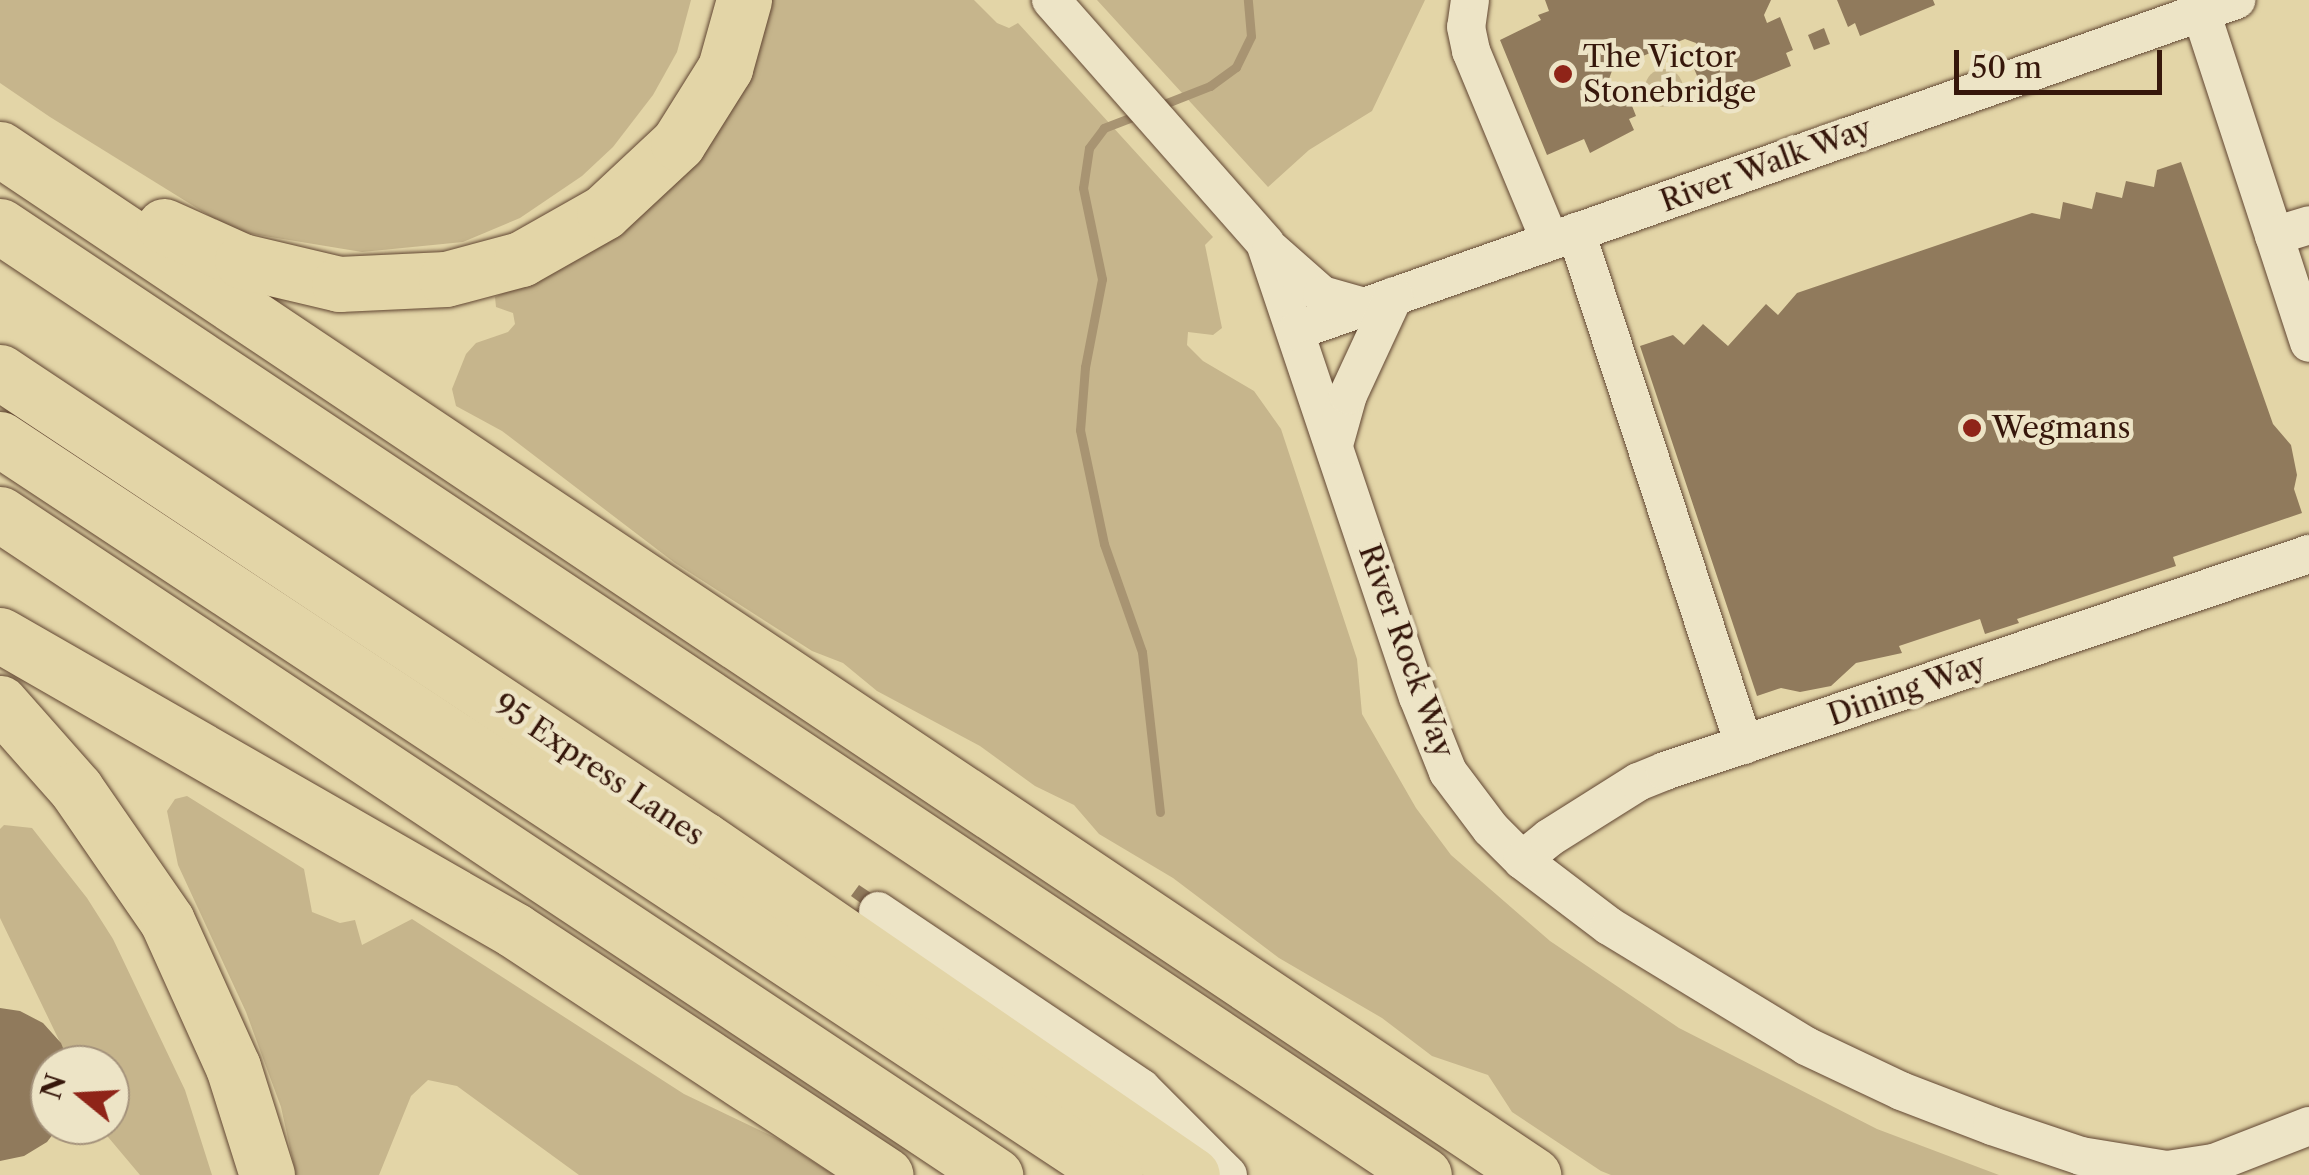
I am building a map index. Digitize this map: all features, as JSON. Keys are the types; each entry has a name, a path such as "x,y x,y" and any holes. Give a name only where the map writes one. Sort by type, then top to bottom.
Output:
{"highway":[{"path":"0,145 242,262 339,284 446,279 520,258 564,238 650,173 708,102 726,68 744,0"},
{"path":"0,145 1533,1175"},
{"path":"0,226 1424,1175"},
{"name":"95 Express Lanes","path":"0,372 687,828 1192,1175"},
{"path":"0,439 1115,1175"},
{"path":"0,514 995,1175"},
{"path":"0,635 514,930 886,1175"},
{"path":"0,703 76,789 167,922 234,1068 267,1175"},
{"path":"1449,1118 1548,1175"}],"street":[{"name":"River Rock Way","path":"1051,0 1263,239 1418,697 1448,772 1491,829 1522,860 1609,926 1806,1046 1901,1091 1992,1126 2081,1156 2167,1170 2214,1163 2309,1126"},
{"path":"1470,0 1467,38 1563,236 1744,745"},
{"name":"River Walk Way","path":"1296,331 2236,0"},
{"path":"2200,12 2292,230 2309,344"},
{"path":"1263,239 1322,295 1379,302 1334,445"},
{"name":"Dining Way","path":"1522,860 1638,782 2309,554"},
{"path":"878,911 1141,1088 1228,1175"}],"shaded area":[{"path":"0,0 691,0 677,52 653,95 613,147 582,176 520,218 463,242 362,252 234,231 0,83"},
{"path":"768,0 974,0 997,23 1009,28 1018,23 1213,237 1205,245 1222,328 1213,335 1188,332 1187,345 1203,361 1254,391 1281,429 1357,659 1362,714 1416,808 1451,855 1550,941 1679,1028 1877,1129 1999,1175 1611,1175 1601,1171 1512,1112 1488,1075 1432,1056 1382,1018 1279,958 1173,878 1099,834 1074,805 1035,786 980,746 877,691 843,663 812,651 675,563 502,431 456,406 452,389 466,354 476,343 508,332 515,324 513,313 496,307 495,297 532,280"},
{"path":"1097,0 1425,0 1372,111 1309,150 1268,187"},
{"path":"1664,69 1678,74 1683,88 1678,102 1664,107 1650,102 1645,88 1650,74"},
{"path":"187,796 304,869 312,912 340,923 355,920 362,945 412,919 684,1094 778,1139 834,1175 579,1175 457,1086 428,1080 411,1096 379,1175 296,1175 281,1107 246,1012 178,865 167,811 175,799"},
{"path":"4,825 32,828 87,898 113,939 185,1090 212,1175 140,1175 115,1145 130,1145 130,1045 61,1045 0,918 0,829"}],"building":[{"name":"The Victor Stonebridge","path":"1545,0 1771,0 1764,15 1767,23 1780,17 1793,50 1786,53 1791,66 1714,97 1710,85 1702,88 1689,56 1700,51 1696,43 1685,39 1613,68 1609,79 1612,88 1623,83 1636,116 1629,119 1634,130 1590,153 1584,139 1547,155 1500,40 1541,20 1538,15 1549,11"},
{"name":"The Victor Stonebridge","path":"1837,0 1933,0 1935,5 1860,36 1855,23 1848,27"},
{"path":"1824,28 1830,44 1814,50 1808,35"},
{"name":"Wegmans","path":"2181,162 2273,424 2291,445 2297,475 2294,489 2302,513 2173,557 2176,566 2017,619 2019,623 1985,634 1980,619 1899,646 1902,653 1856,663 1831,686 1800,692 1781,688 1757,696 1640,346 1673,335 1684,345 1703,324 1728,346 1766,304 1778,315 1797,293 2032,213 2060,219 2063,202 2092,209 2096,192 2122,198 2126,181 2154,187 2157,170"},
{"path":"859,885 877,897 869,909 851,896"},
{"path":"0,1008 20,1011 43,1023 62,1045 30,1045 30,1145 42,1145 24,1156 0,1161"}],"waterway":[{"path":"1159,106 1210,86 1236,67 1251,36 1248,0"},
{"path":"1140,114 1104,128 1089,148 1083,188 1102,279 1085,367 1080,430 1104,544 1142,652 1160,812"}],"place":[{"name":"The Victor Stonebridge","path":"1563,74"},
{"name":"Wegmans","path":"1972,428"}]}
